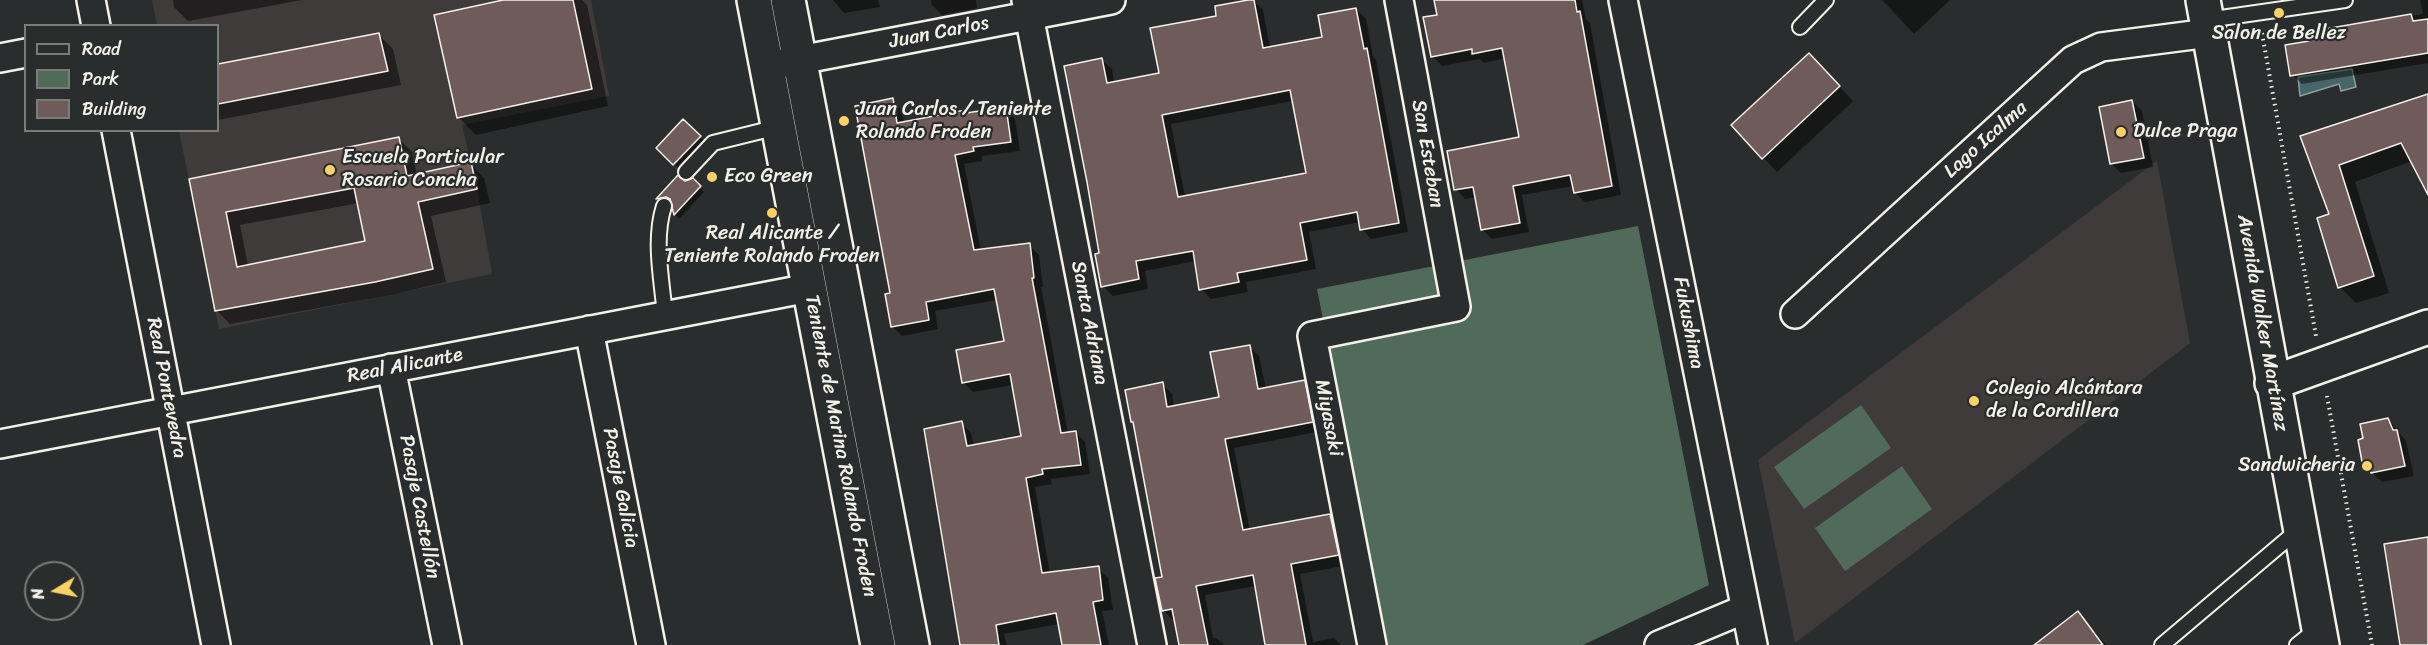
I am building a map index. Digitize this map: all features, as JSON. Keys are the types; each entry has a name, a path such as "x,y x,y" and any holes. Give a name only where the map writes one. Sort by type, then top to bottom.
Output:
{"street":[{"path":"91,0 96,24"},
{"name":"Teniente de Marina Rolando Froden","path":"753,0 878,645"},
{"name":"Teniente de Marina Rolando Froden","path":"788,0 912,645"},
{"name":"Juan Carlos","path":"766,67 1027,8 1111,0"},
{"name":"San Esteban","path":"1399,0 1456,307"},
{"name":"Fukushima","path":"1623,0 1753,645"},
{"name":"Santa Adriana","path":"1027,8 1152,645"},
{"name":"Lago Icalma","path":"1795,314 2073,60 2101,47 2206,18"},
{"name":"Avenida Walker Martínez","path":"2206,18 2300,529 2312,639"},
{"path":"0,58 24,53"},
{"name":"Real Pontevedra","path":"116,132 216,645"},
{"name":"Real Alicante","path":"0,444 809,288"},
{"name":"Miyasaki","path":"1372,645 1312,336 1456,307"},
{"path":"2272,383 2428,327"},
{"name":"Pasaje Galicia","path":"589,330 651,645"},
{"name":"Pasaje Castellón","path":"391,368 447,645"},
{"path":"1659,645 1745,609"}],"lane":[{"path":"1800,27 1826,0"},
{"path":"2206,18 2345,0"},
{"path":"686,172 713,143 778,127"},
{"path":"664,206 659,221 658,236 665,316"},
{"path":"2162,645 2300,529"}],"path":[{"path":"2258,13 2372,645"}],"shaded area":[{"name":"Escuela Particular Rosario Concha","path":"152,0 591,0 609,96 462,125 477,189 492,274 219,329 179,132 219,132 219,24 157,24"},
{"name":"Colegio Alcántara de la Cordillera","path":"2157,161 2190,343 1795,643 1758,460"}],"green space":[{"path":"1638,226 1709,585 1583,645 1388,645 1317,289"},
{"path":"1861,405 1891,448 1804,509 1774,467"},
{"path":"1902,466 1932,509 1845,571 1815,528"}],"water":[{"path":"2352,69 2356,87 2341,91 2339,84 2300,96 2298,77"}],"building":[{"path":"503,0 573,0 592,89 457,118 434,15"},
{"path":"1254,0 1263,48 1322,37 1318,15 1356,8 1364,49 1367,48 1399,223 1360,230 1357,212 1300,223 1307,260 1237,273 1239,282 1199,290 1193,251 1136,261 1139,279 1101,287 1095,254 1099,253 1064,66 1102,58 1107,83 1159,73 1150,28 1216,16 1215,6","holes":["1290,90 1306,173 1178,197 1162,115"]},
{"path":"1434,0 1575,0 1577,12 1580,11 1612,186 1574,193 1570,175 1513,186 1520,223 1481,230 1473,187 1454,190 1447,151 1519,137 1502,48 1472,54 1472,49 1431,57 1423,17 1437,15"},
{"path":"2411,14 2413,21 2428,19 2428,53 2290,76 2285,45 2309,41 2308,32"},
{"path":"379,33 388,71 219,104 219,64"},
{"path":"1809,53 1840,86 1762,159 1731,125"},
{"path":"2428,94 2428,195 2401,143 2339,165 2374,276 2338,288 2317,218 2329,214 2300,136"},
{"path":"893,98 897,123 966,110 966,113 1006,107 1011,142 973,147 974,151 955,155 974,250 1030,243 1034,278 1032,278 1061,433 1076,431 1081,465 1042,469 1043,474 1026,478 1042,573 1099,566 1103,600 1093,602 1101,645 1062,645 1056,613 996,625 999,645 960,645 924,429 962,421 967,446 1021,436 1010,374 962,383 956,350 1004,341 994,289 926,302 929,320 891,327 885,294 890,293 855,106"},
{"name":"Dulce Praga","path":"2132,100 2144,158 2110,164 2099,107"},
{"path":"683,119 701,136 673,165 656,148"},
{"path":"399,137 407,176 471,162 477,189 418,202 433,269 215,311 189,179","holes":["354,188 365,241 237,267 226,212"]},
{"path":"678,175 685,181 693,178 701,186 674,215 670,199 666,197 656,199"},
{"path":"1250,345 1258,389 1305,380 1313,422 1225,439 1243,530 1330,514 1339,555 1291,564 1306,645 1265,645 1253,575 1196,586 1208,645 1179,645 1172,609 1162,611 1155,578 1162,577 1125,390 1163,382 1167,407 1219,397 1210,352"},
{"path":"2388,418 2393,430 2397,430 2405,466 2371,473 2369,465 2363,467 2358,440 2363,438 2360,424"},
{"path":"2428,537 2428,645 2400,645 2384,544"},
{"path":"2078,611 2103,645 2034,645"}],"place":[{"name":"Salon de Bellez","path":"2279,13"},
{"name":"Juan Carlos / Teniente Rolando Froden","path":"844,121"},
{"name":"Dulce Praga","path":"2121,132"},
{"name":"Escuela Particular Rosario Concha","path":"330,170"},
{"name":"Eco Green","path":"712,177"},
{"name":"Real Alicante / Teniente Rolando Froden","path":"772,213"},
{"name":"Colegio Alcántara de la Cordillera","path":"1974,401"},
{"name":"Sandwicheria","path":"2367,466"}]}
